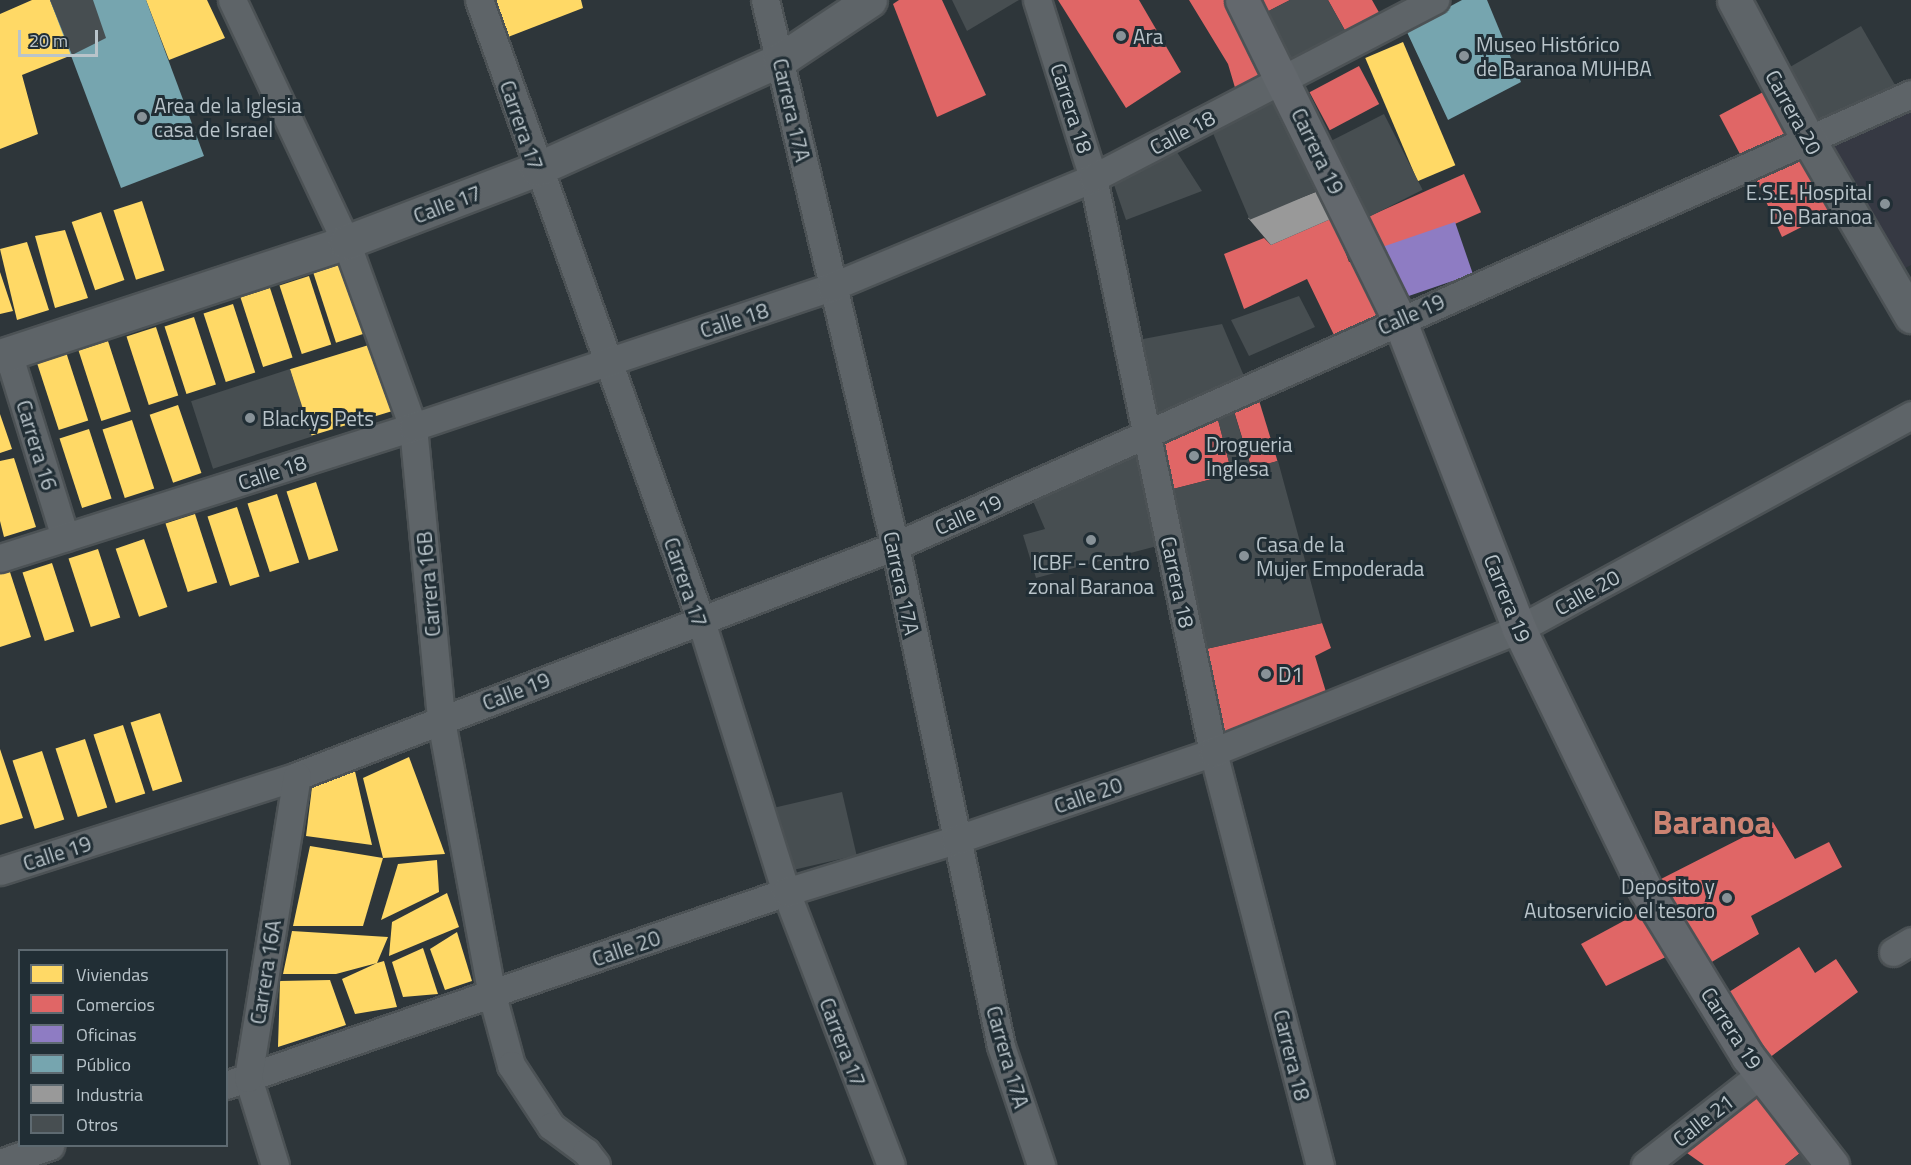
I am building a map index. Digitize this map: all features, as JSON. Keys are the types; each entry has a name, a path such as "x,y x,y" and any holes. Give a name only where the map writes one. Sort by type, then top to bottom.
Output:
{"main road":[{"name":"Carrera 19","path":"1242,0 1283,78 1399,319 1520,629 1645,889 1761,1074 1832,1165"}],"street":[{"name":"Carrera 16B","path":"232,0 346,242 413,427 441,720 492,995 511,1065 551,1126 586,1152 596,1165"},
{"name":"Carrera 17","path":"479,0 537,169 700,621 786,892 891,1165"},
{"name":"Carrera 17A","path":"765,0 831,287 896,546 955,840 1001,1046 1041,1165"},
{"name":"Calle 17","path":"4,355 346,242 537,169 780,60 870,0"},
{"name":"Carrera 18","path":"1037,0 1093,178 1213,752 1320,1165"},
{"name":"Calle 18","path":"0,558 413,427 831,287 1093,178 1435,0"},
{"name":"Carrera 20","path":"1734,0 1808,139 1911,316"},
{"name":"Calle 19","path":"0,871 297,776 896,546 1399,319 1911,94"},
{"name":"Carrera 16","path":"4,355 65,537"},
{"name":"Calle 20","path":"237,1081 786,892 955,840 1213,752 1520,629 1911,415"},
{"name":"Carrera 16A","path":"275,1165 237,1081 297,776"},
{"name":"Calle 21","path":"1645,1165 1761,1074"},
{"path":"4,1156 45,1147"}],"shaded area":[{"name":"E.S.E. Hospital De Baranoa","path":"1911,105 1911,265 1900,271 1823,144"}],"building: Viviendas":[{"path":"32,0 50,0 72,55 22,75 38,134 0,149 0,14"},
{"path":"146,0 207,0 225,38 169,60"},
{"path":"492,0 581,0 583,8 500,40"},
{"path":"1403,42 1455,165 1418,181 1365,58"},
{"path":"142,201 165,270 136,280 113,210"},
{"path":"101,212 124,280 95,290 72,222"},
{"path":"65,230 88,298 55,308 35,236"},
{"path":"27,242 49,310 17,320 0,249"},
{"path":"342,264 365,333 336,343 313,273"},
{"path":"0,272 13,311 0,314"},
{"path":"309,276 331,344 302,354 280,286"},
{"path":"270,288 293,357 263,367 241,298"},
{"path":"233,304 255,372 226,382 204,314"},
{"path":"194,317 216,385 186,394 165,327"},
{"path":"156,327 178,395 149,405 127,337"},
{"path":"108,341 131,411 101,421 79,351"},
{"path":"372,344 392,411 310,436 290,369"},
{"path":"66,352 88,420 59,430 37,362"},
{"path":"178,405 201,473 173,483 150,415"},
{"path":"0,414 12,449 0,453"},
{"path":"132,420 154,488 125,498 103,430"},
{"path":"89,429 112,498 82,508 60,439"},
{"path":"14,458 36,527 4,537 0,521 0,461"},
{"path":"316,482 338,550 309,560 287,492"},
{"path":"277,494 299,562 270,572 248,504"},
{"path":"237,507 260,576 230,586 208,517"},
{"path":"195,514 217,582 188,592 166,524"},
{"path":"144,539 167,607 139,617 116,549"},
{"path":"98,549 120,617 91,627 69,559"},
{"path":"52,563 74,631 45,641 23,573"},
{"path":"9,569 31,637 0,647 0,571"},
{"path":"160,713 182,781 153,791 131,723"},
{"path":"123,725 145,793 116,803 94,735"},
{"path":"85,739 107,807 78,817 56,749"},
{"path":"0,749 23,818 0,825"},
{"path":"42,751 64,819 35,829 13,761"},
{"path":"409,757 445,854 383,858 363,778"},
{"path":"354,767 372,845 306,836 313,779"},
{"path":"310,846 383,858 363,926 293,926"},
{"path":"437,860 439,892 381,920 398,864"},
{"path":"447,893 459,927 389,956 392,922"},
{"path":"292,931 388,937 377,963 336,974 283,974"},
{"path":"457,932 472,981 445,990 430,949"},
{"path":"423,948 438,994 403,997 392,962"},
{"path":"384,961 397,1007 355,1014 342,979"},
{"path":"330,980 346,1025 278,1047 280,981"}],"building: Comercios":[{"path":"899,0 942,0 986,95 937,117 893,4"},
{"name":"Ara","path":"1058,0 1139,0 1181,72 1126,108"},
{"path":"1189,0 1234,0 1270,73 1236,91 1228,64"},
{"path":"1250,0 1290,0 1259,16"},
{"path":"1328,0 1372,0 1381,16 1347,34"},
{"path":"1359,66 1379,104 1330,130 1310,92"},
{"path":"1767,90 1790,133 1742,159 1719,115"},
{"path":"1801,154 1835,210 1782,237 1754,175"},
{"path":"1464,174 1481,212 1378,258 1361,220"},
{"path":"1333,218 1349,262 1358,260 1381,316 1334,335 1307,279 1244,309 1224,254 1264,238 1271,245"},
{"path":"1257,394 1277,461 1252,469 1231,402"},
{"name":"Drogueria Inglesa","path":"1216,412 1232,474 1169,490 1156,438"},
{"name":"D1","path":"1322,623 1331,648 1315,656 1326,692 1225,733 1206,649"},
{"name":"Deposito y Autoservicio el tesoro","path":"1773,822 1795,859 1829,842 1842,867 1751,916 1759,934 1710,963 1659,880"},
{"path":"1642,911 1674,953 1606,986 1581,944"},
{"path":"1799,947 1815,973 1836,959 1858,992 1769,1058 1729,992"},
{"path":"1762,1094 1804,1150 1785,1165 1704,1165 1687,1153"}],"building: Oficinas":[{"path":"1455,222 1473,274 1393,301 1376,249"}],"building: Público":[{"name":"Area de la Iglesia casa de Israel","path":"50,0 146,0 204,156 121,188"},
{"name":"Museo Histórico de Baranoa MUHBA","path":"1462,0 1487,0 1521,82 1448,120 1406,30"}],"building: Industria":[{"path":"1321,190 1333,218 1271,245 1248,218"}],"building: Otros":[{"path":"50,0 93,0 106,38 72,55"},
{"path":"952,0 1019,0 967,31"},
{"path":"1290,0 1328,0 1347,34 1286,66 1259,16"},
{"path":"1861,26 1898,89 1820,134 1783,71"},
{"path":"1280,94 1321,190 1250,220 1209,124"},
{"path":"1384,114 1423,190 1362,221 1323,145"},
{"path":"1175,149 1202,191 1126,220 1112,179"},
{"path":"1299,296 1315,327 1249,356 1231,320"},
{"path":"1222,324 1244,376 1155,418 1138,340"},
{"name":"Blackys Pets","path":"290,369 312,437 213,469 191,401"},
{"name":"Casa de la Mujer Empoderada","path":"1232,405 1251,468 1278,461 1322,623 1206,649 1169,490 1232,474 1216,412"},
{"path":"1138,445 1157,546 1036,578 1023,535 1045,529 1030,494"},
{"path":"842,792 857,855 785,872 771,808"},
{"path":"1804,1150 1815,1165 1785,1165"}],"place":[{"name":"Ara","path":"1121,36"},
{"name":"Museo Histórico de Baranoa MUHBA","path":"1464,56"},
{"name":"Area de la Iglesia casa de Israel","path":"142,117"},
{"name":"E.S.E. Hospital De Baranoa","path":"1885,204"},
{"name":"Blackys Pets","path":"250,418"},
{"name":"Drogueria Inglesa","path":"1194,456"},
{"name":"ICBF - Centro zonal Baranoa","path":"1091,540"},
{"name":"Casa de la Mujer Empoderada","path":"1244,556"},
{"name":"D1","path":"1266,674"},
{"name":"Deposito y Autoservicio el tesoro","path":"1727,898"}],"district":[{"name":"Baranoa","path":"1712,823"}]}
